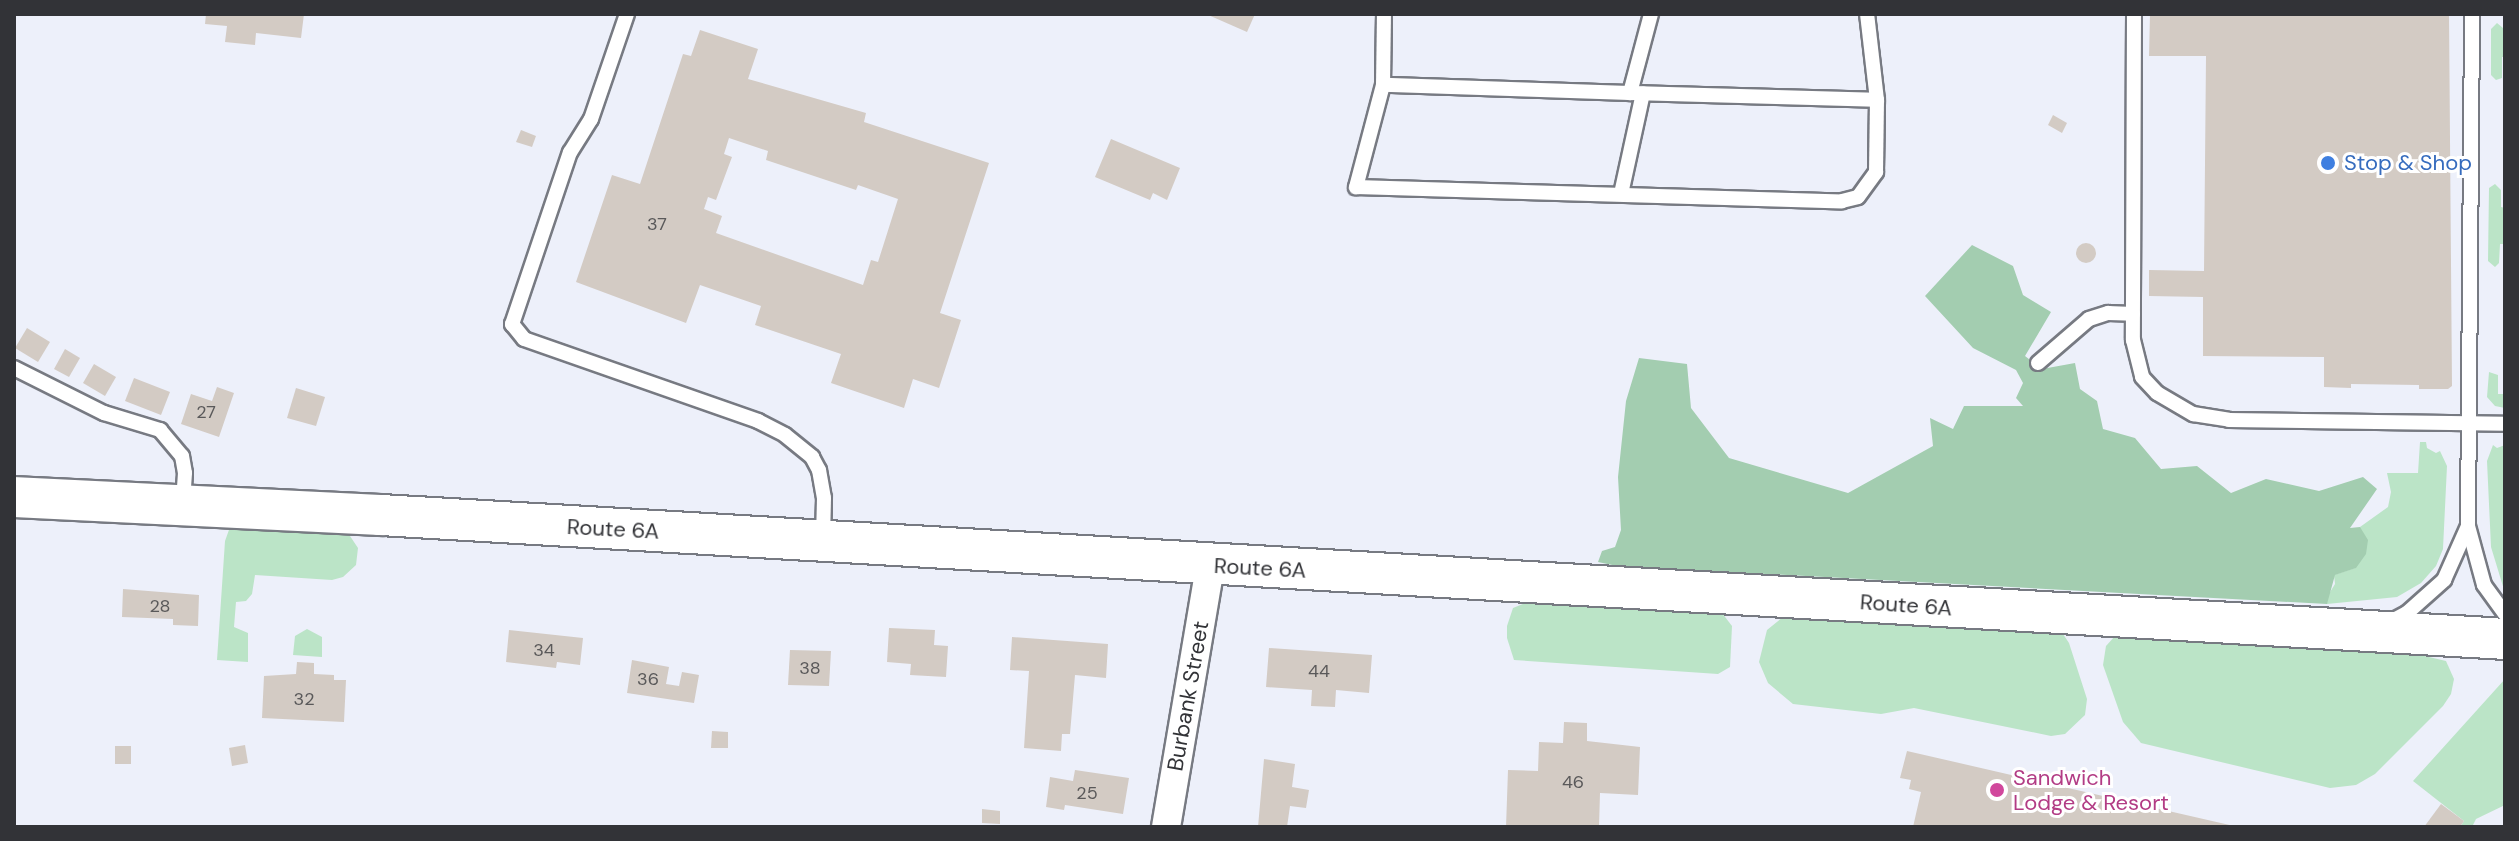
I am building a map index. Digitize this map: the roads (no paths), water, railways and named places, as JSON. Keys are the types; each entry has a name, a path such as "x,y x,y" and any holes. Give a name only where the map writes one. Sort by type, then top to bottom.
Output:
{"main road":[{"name":"Route 6A","path":"14,497 183,504 2505,639"}],"street":[{"name":"Burbank Street","path":"1166,827 1210,566"}],"lane":[{"path":"627,14 591,119 570,152 512,324 524,339 758,421 785,435 812,457 819,470 824,498 823,541"},
{"path":"1384,14 1383,85 1356,187 1842,201 1858,197 1876,172 1877,100 1867,14"},
{"path":"1621,194 1651,14"},
{"path":"2134,14 2133,314 2136,361 2142,377 2173,406 2193,414 2229,420 2505,424"},
{"path":"2472,14 2468,526 2484,585 2505,614"},
{"path":"1383,85 1877,100"},
{"path":"2038,363 2089,319 2108,313 2133,314"},
{"path":"14,368 104,413 160,430 182,456 185,473 183,504"},
{"path":"2370,631 2407,613 2444,580 2468,526"}],"place":[{"name":"Stop & Shop","path":"2328,163"},
{"name":"Sandwich Lodge & Resort","path":"1997,790"}]}
